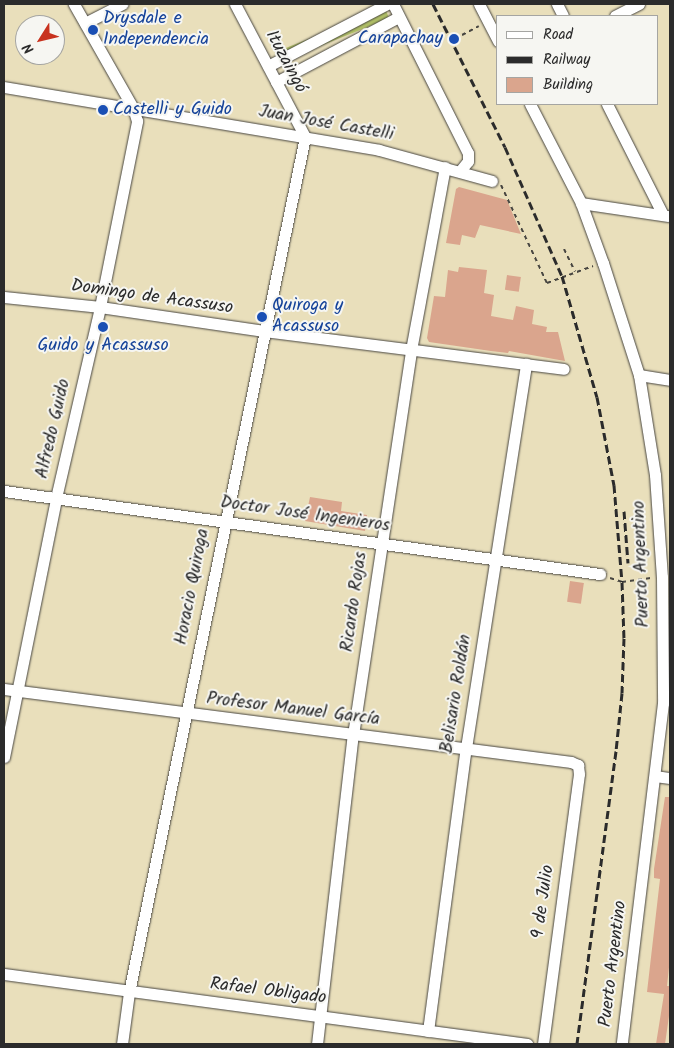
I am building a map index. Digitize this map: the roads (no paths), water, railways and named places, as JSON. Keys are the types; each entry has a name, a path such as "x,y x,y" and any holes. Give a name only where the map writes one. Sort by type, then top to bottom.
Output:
{"street":[{"path":"74,4 133,108"},
{"path":"85,23 122,4"},
{"name":"Ituzaingó","path":"235,4 305,137"},
{"path":"268,66 387,4"},
{"path":"393,4 468,153 468,161 460,171"},
{"path":"479,4 497,39"},
{"path":"556,4 562,15"},
{"path":"617,15 639,4"},
{"path":"276,82 399,16"},
{"name":"Juan José Castelli","path":"4,87 379,150 492,181"},
{"name":"Puerto Argentino","path":"531,105 580,203 603,263 639,375 655,475 666,577 663,703 622,1044"},
{"path":"608,105 667,216"},
{"name":"Alfredo Guido","path":"4,757 56,498 100,307 136,120 133,108"},
{"name":"Horacio Quiroga","path":"122,1044 129,992 224,521 305,137"},
{"name":"Ricardo Rojas","path":"316,1044 353,735 381,543 411,350 445,167"},
{"path":"580,203 667,216"},
{"name":"Domingo de Acassuso","path":"4,297 100,307 264,331 564,369"},
{"name":"Belisario Roldán","path":"428,1031 466,748 526,364"},
{"path":"639,375 670,380"},
{"name":"Doctor José Ingenieros","path":"4,491 600,574"},
{"name":"Profesor Manuel García","path":"4,689 186,714 466,748 570,762 578,765"},
{"name":"9 de Julio","path":"543,1044 579,774 578,765"},
{"path":"655,776 670,778"},
{"name":"Rafael Obligado","path":"4,974 522,1044"}],"railway":[{"path":"433,4 505,147 562,276 597,397 614,485 622,582 624,638 622,693 577,1044"},
{"path":"624,511 628,563"}],"place":[{"name":"Drysdale e Independencia","path":"93,30"},
{"name":"Carapachay","path":"454,39"},
{"name":"Castelli y Guido","path":"103,110"},
{"name":"Quiroga y Acassuso","path":"262,317"},
{"name":"Guido y Acassuso","path":"103,327"}]}
